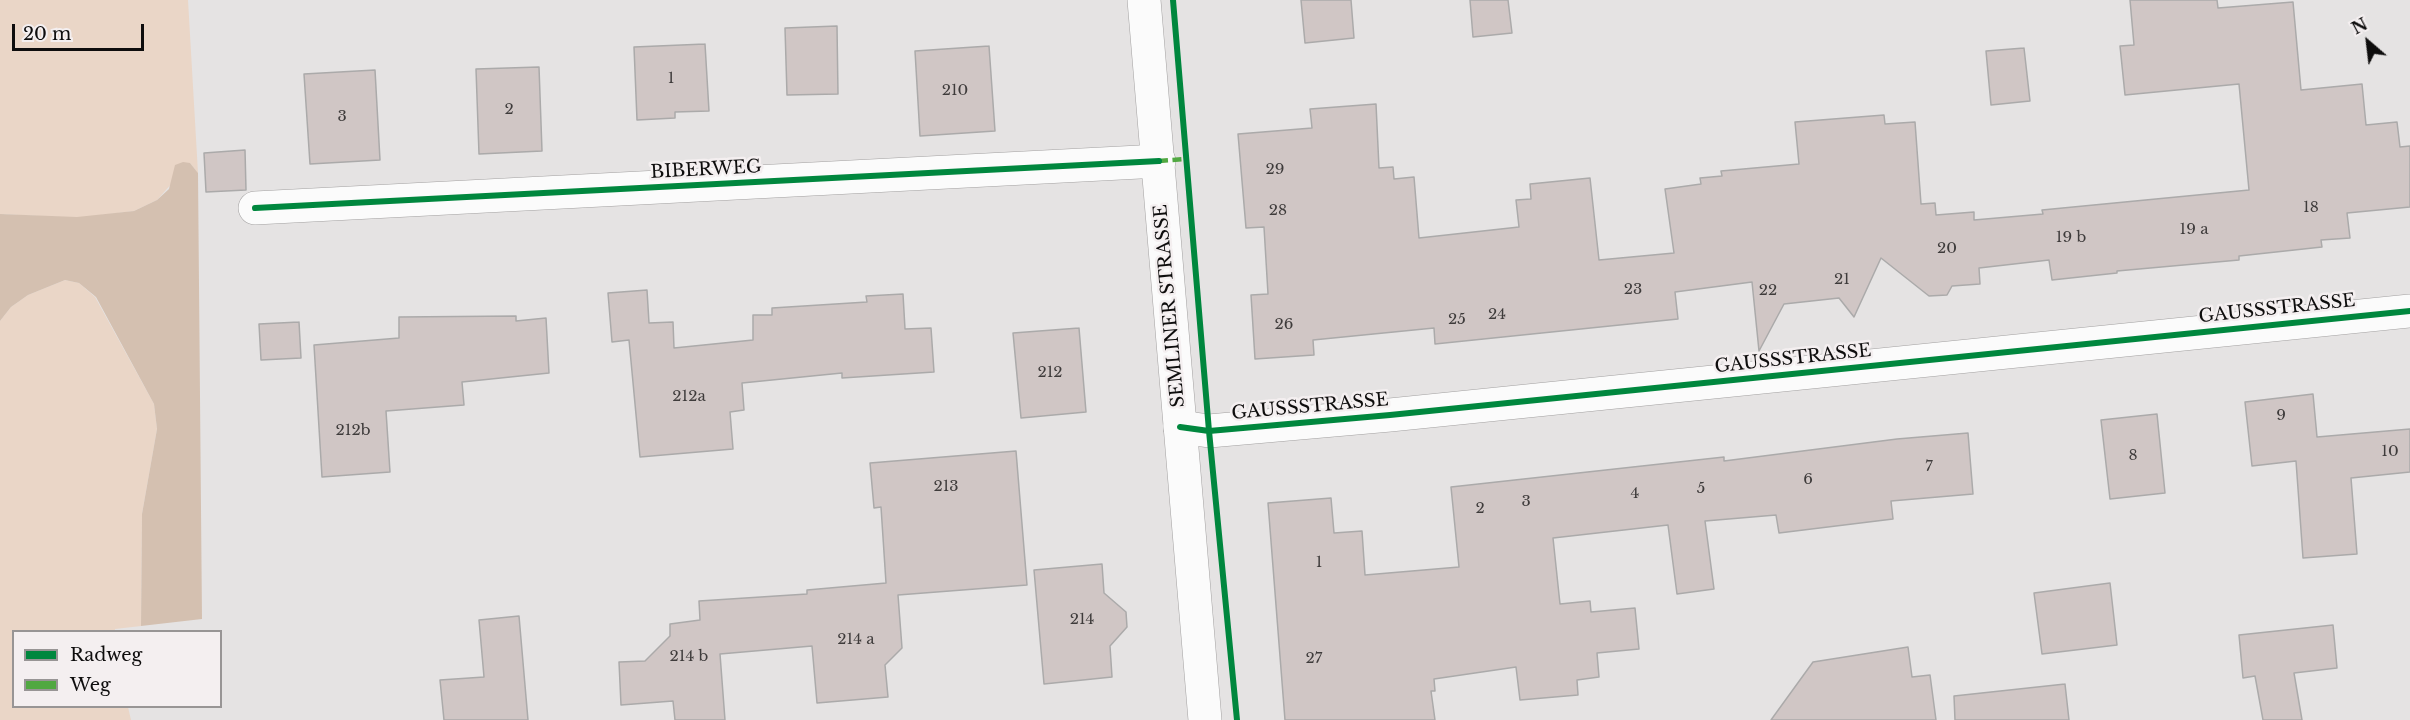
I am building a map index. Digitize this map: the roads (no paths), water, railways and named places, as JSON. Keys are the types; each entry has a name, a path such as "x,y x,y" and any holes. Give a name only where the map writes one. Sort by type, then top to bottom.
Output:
{"street":[{"name":"SEMLINER STRASSE","path":"1144,0 1205,720"},
{"name":"BIBERWEG","path":"255,208 1159,161"},
{"name":"GAUSSSTRASSE","path":"1180,427 1209,431 1390,415 2410,311"}]}
